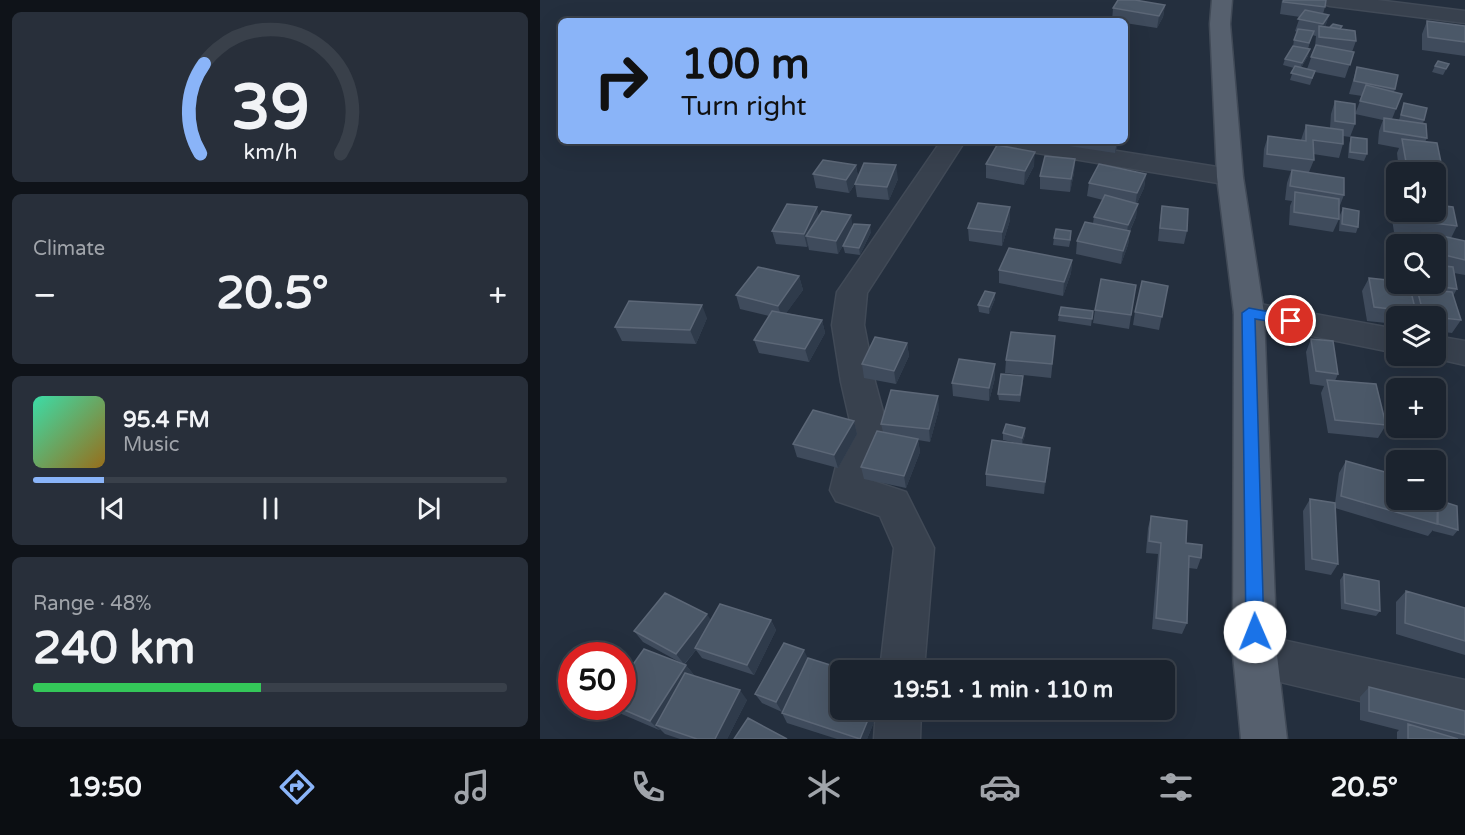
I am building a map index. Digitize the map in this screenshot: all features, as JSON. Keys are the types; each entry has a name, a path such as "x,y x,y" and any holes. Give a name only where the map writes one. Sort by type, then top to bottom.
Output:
{"main road":[{"path":"1222,0 1220,24 1230,177 1249,313 1255,654 1264,739"}],"street":[{"path":"1330,0 1465,18"},
{"path":"903,660 914,548 893,504 849,490 854,466 870,430 858,382 848,326 852,292 950,144"},
{"path":"1026,144 1230,177"},
{"path":"1249,313 1386,339"},
{"path":"1446,350 1465,354"},
{"path":"1255,654 1465,704"},
{"path":"897,739 898,720"}],"building":[{"path":"1118,0 1165,5 1159,16 1113,8"},
{"path":"1284,0 1326,0 1325,7 1283,2"},
{"path":"1305,10 1329,15 1323,24 1298,19"},
{"path":"1427,21 1465,26 1465,42 1428,37"},
{"path":"1333,24 1342,26 1340,29 1330,27"},
{"path":"1319,26 1355,31 1356,41 1319,37"},
{"path":"1298,29 1314,31 1309,43 1294,40"},
{"path":"1316,45 1354,52 1350,65 1311,57"},
{"path":"1293,46 1310,49 1302,63 1285,59"},
{"path":"1438,61 1449,64 1446,69 1435,66"},
{"path":"1295,66 1315,71 1312,78 1291,73"},
{"path":"1357,67 1398,75 1395,89 1354,81"},
{"path":"1366,85 1402,94 1396,109 1360,101"},
{"path":"1335,101 1355,104 1355,124 1335,121"},
{"path":"1404,103 1427,108 1424,120 1401,115"},
{"path":"1384,118 1426,124 1427,138 1384,131"},
{"path":"1306,125 1343,130 1343,144 1313,140 1314,160 1267,154 1268,136 1306,141"},
{"path":"1351,137 1367,139 1367,154 1350,152"},
{"path":"1402,139 1437,143 1441,162 1406,162"},
{"path":"997,145 1035,152 1025,171 986,164"},
{"path":"1045,156 1075,159 1071,179 1040,176"},
{"path":"823,160 856,165 846,180 813,174"},
{"path":"864,163 896,165 887,187 855,184"},
{"path":"1099,164 1146,174 1137,193 1089,183"},
{"path":"1292,170 1344,178 1344,195 1290,186"},
{"path":"1295,192 1339,199 1339,219 1294,212"},
{"path":"1105,195 1138,204 1128,225 1094,217"},
{"path":"978,203 1010,207 1002,232 968,228"},
{"path":"787,204 817,207 804,234 772,231"},
{"path":"1162,206 1188,209 1187,231 1160,228"},
{"path":"1446,206 1453,207 1457,226 1424,222 1446,222"},
{"path":"1343,208 1359,211 1358,227 1342,224"},
{"path":"822,211 851,215 836,241 806,236"},
{"path":"1085,222 1130,231 1123,251 1077,241"},
{"path":"854,224 870,225 859,248 843,246"},
{"path":"1056,229 1071,231 1070,240 1054,238"},
{"path":"1446,237 1465,241 1465,260 1446,255"},
{"path":"1009,248 1072,260 1064,282 999,270"},
{"path":"1446,266 1453,267 1457,289 1446,287"},
{"path":"758,267 799,276 778,306 736,295"},
{"path":"1369,278 1386,280 1386,294 1412,294 1414,306 1386,306 1386,308 1374,307"},
{"path":"1101,279 1136,285 1131,315 1095,310"},
{"path":"1142,281 1168,286 1162,317 1135,312"},
{"path":"985,291 995,293 989,307 978,305"},
{"path":"1452,292 1461,320 1446,318 1446,306 1421,306 1418,294"},
{"path":"629,301 702,305 690,330 615,327"},
{"path":"1061,307 1093,311 1092,319 1059,315"},
{"path":"772,311 822,320 805,349 754,340"},
{"path":"1011,332 1055,336 1052,364 1006,360"},
{"path":"875,337 907,343 894,371 862,364"},
{"path":"1311,339 1333,341 1338,374 1316,371"},
{"path":"959,359 995,364 989,388 952,383"},
{"path":"1001,374 1023,376 1020,395 998,394"},
{"path":"1327,380 1376,384 1386,425 1335,420"},
{"path":"891,390 938,396 929,429 881,424"},
{"path":"813,410 854,421 834,455 793,444"},
{"path":"1006,424 1025,428 1022,438 1003,433"},
{"path":"877,431 918,439 904,476 861,467"},
{"path":"992,440 1050,448 1045,482 986,474"},
{"path":"1346,461 1386,472 1386,509 1341,496"},
{"path":"1310,499 1335,503 1338,564 1312,559"},
{"path":"1446,503 1457,506 1458,530 1438,524 1438,510 1446,510"},
{"path":"1389,510 1437,510 1437,524"},
{"path":"1151,516 1187,521 1186,543 1202,545 1201,558 1189,556 1187,623 1156,618 1161,543 1149,541"},
{"path":"1344,574 1379,581 1380,611 1345,603"},
{"path":"1406,591 1465,608 1465,641 1405,623"},
{"path":"665,593 707,614 676,654 634,631"},
{"path":"720,604 771,620 747,665 695,648"},
{"path":"784,643 804,650 776,702 755,694"},
{"path":"644,649 686,665 650,721 636,715 636,660"},
{"path":"808,658 830,665 830,720 868,720 860,739 782,713"},
{"path":"685,673 740,690 715,739 697,739 656,725"},
{"path":"1369,687 1465,711 1465,735 1369,711"},
{"path":"748,718 787,739 734,739"},
{"path":"1408,724 1458,739 1408,739"}],"route":[{"path":"1255,632 1249,313 1291,321"}]}
